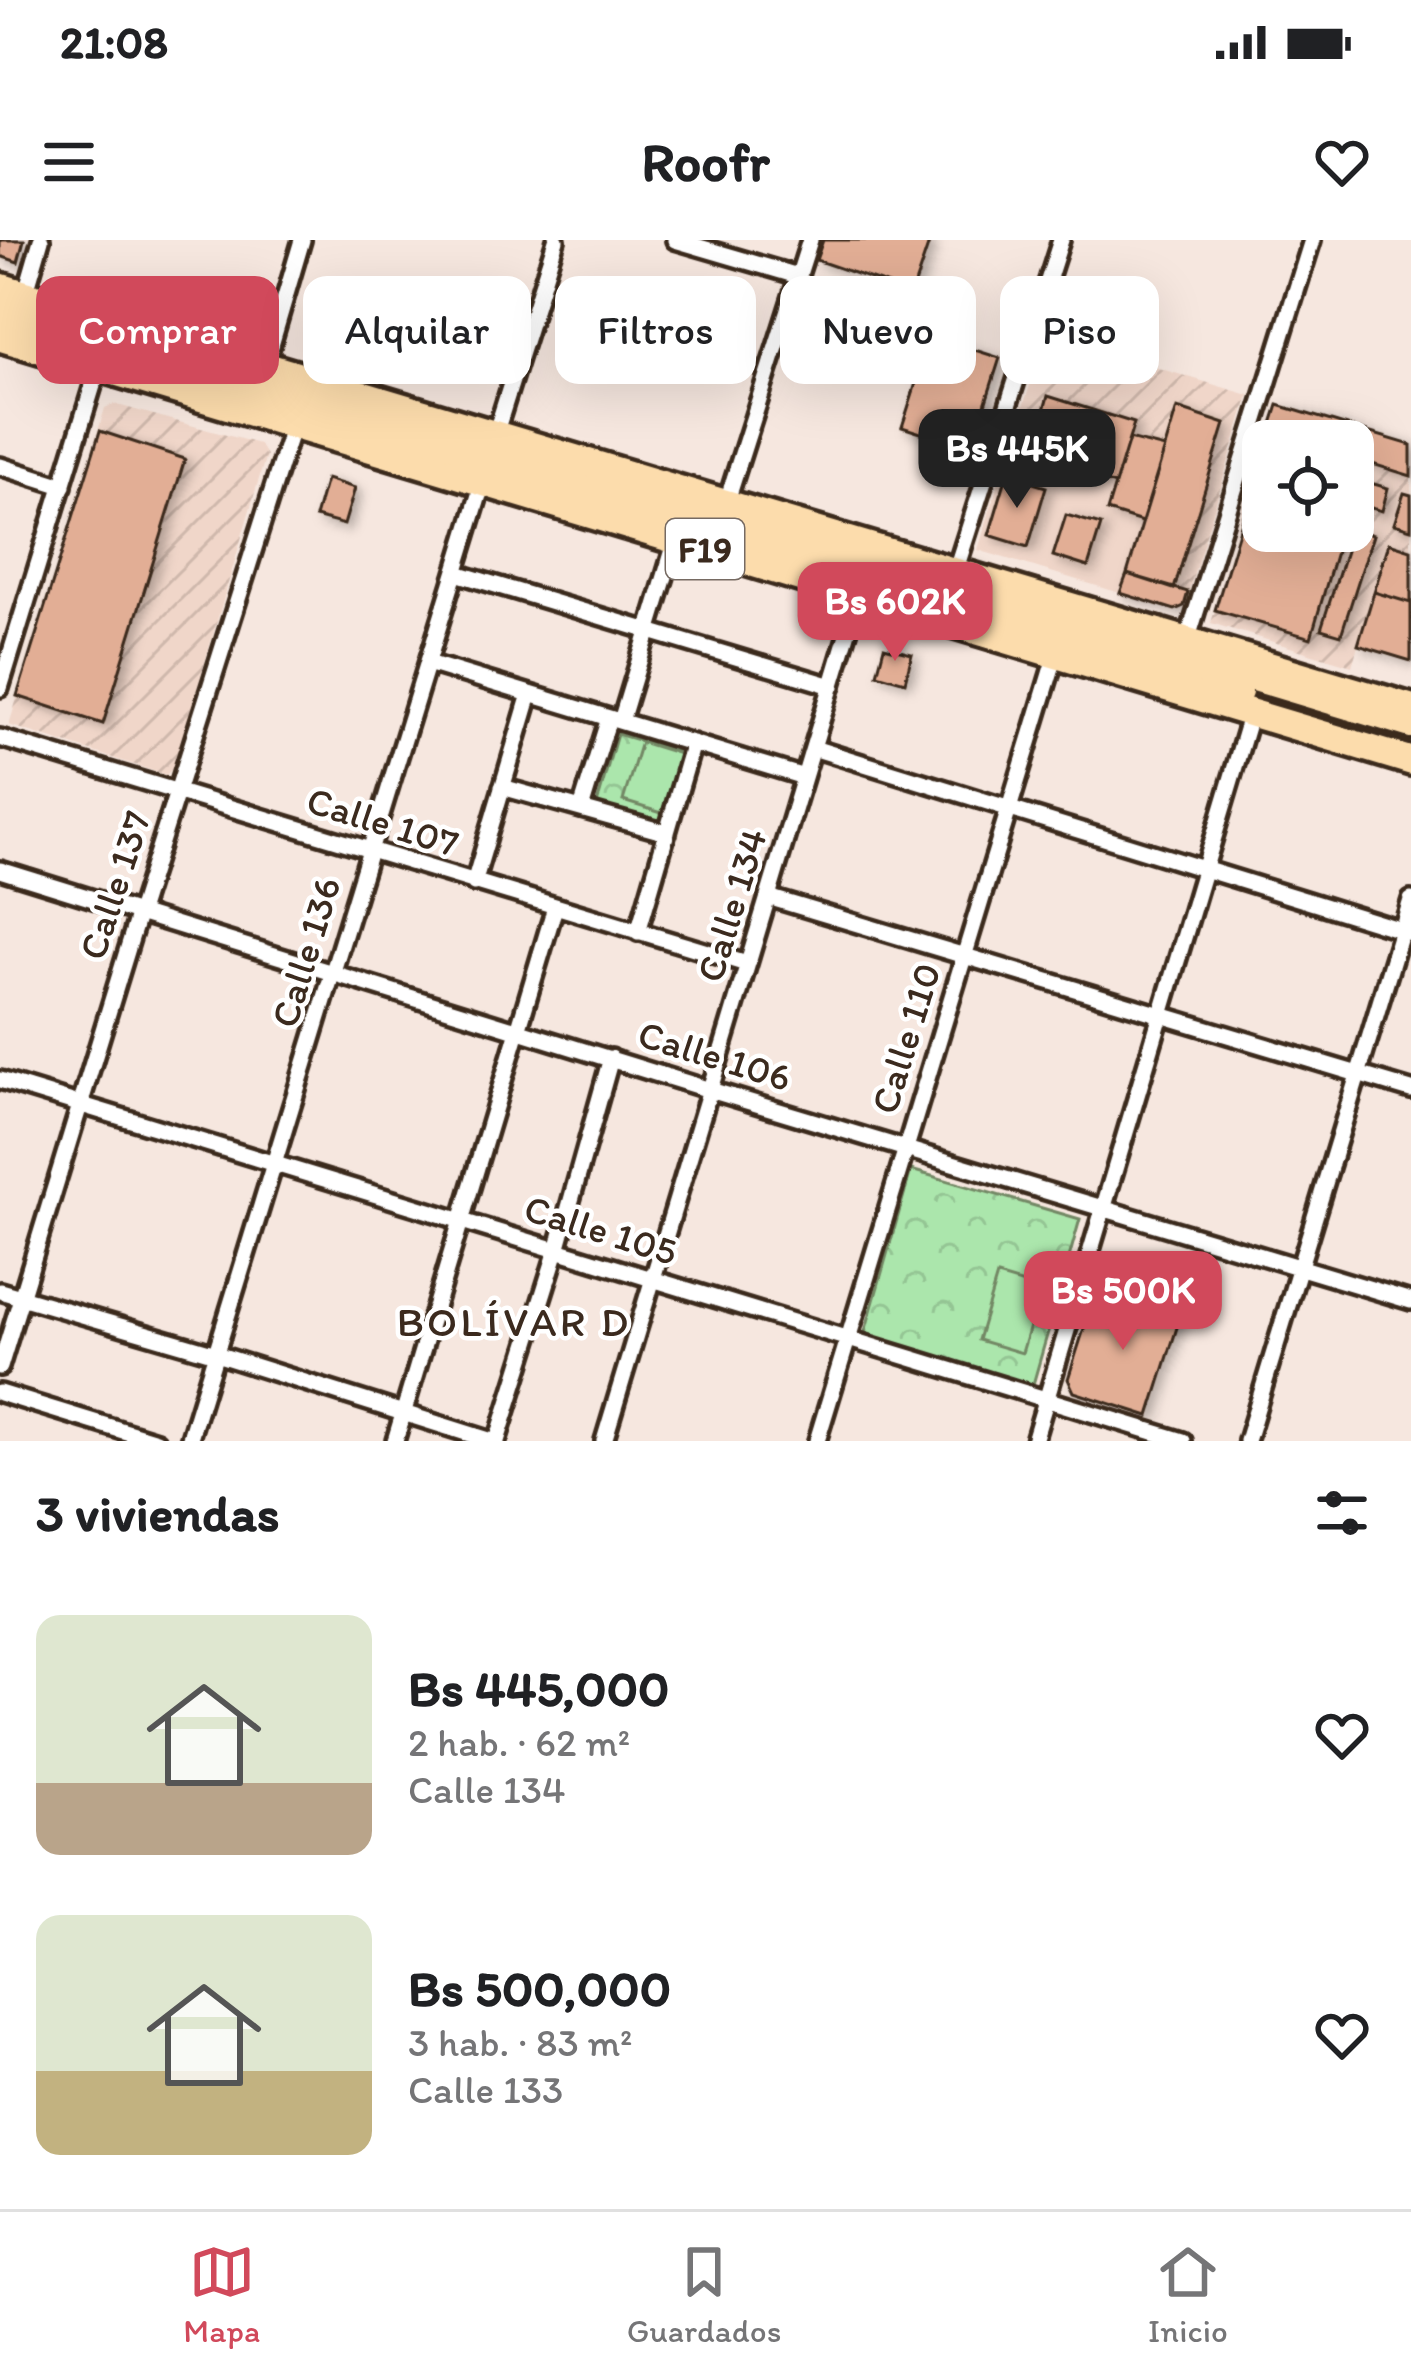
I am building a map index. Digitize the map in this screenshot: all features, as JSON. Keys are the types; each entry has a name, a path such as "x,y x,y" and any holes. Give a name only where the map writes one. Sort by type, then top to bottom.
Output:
{"highway":[{"name":"F19","path":"0,337 36,348"},
{"name":"F19","path":"279,370 1411,708"},
{"name":"F19","path":"158,384 1411,761"}],"main road":[{"name":"F19","path":"8,295 1411,726"},
{"name":"F19","path":"0,322 1411,743"}],"street":[{"path":"8,295 41,240"},
{"path":"279,318 302,240"},
{"path":"495,435 556,240"},
{"path":"675,240 798,276 810,240"},
{"path":"956,572 1061,240"},
{"path":"1187,641 1312,240"},
{"path":"726,504 780,333"},
{"path":"0,688 94,384"},
{"name":"Calle 137","path":"0,1366 293,425"},
{"path":"0,466 63,485"},
{"name":"Calle 136","path":"189,1441 483,482"},
{"path":"581,809 648,632 676,540"},
{"path":"456,573 832,686"},
{"name":"Calle 134","path":"604,1441 859,595"},
{"name":"Calle 110","path":"817,1441 1056,654"},
{"path":"428,663 804,777"},
{"path":"474,883 530,694"},
{"path":"1034,1441 1251,713"},
{"name":"Calle 107","path":"0,738 747,964"},
{"path":"638,932 693,743"},
{"path":"813,748 1406,932"},
{"path":"502,787 667,833"},
{"name":"Calle 106","path":"0,870 1411,1301"},
{"path":"768,897 1411,1090"},
{"path":"1247,1441 1406,932 1411,900"},
{"path":"395,1441 555,908"},
{"path":"0,1291 495,1441 557,1250 611,1058"},
{"name":"Calle 105","path":"0,1080 1183,1441"},
{"path":"0,1393 156,1441"}],"shaded area":[{"path":"1159,368 1249,395 1184,606 1175,610 1120,593 1142,523 1107,511 1114,485 1008,451 1031,384 1159,384"},
{"path":"114,404 259,444 266,455 174,767 166,775 9,725 105,408"},
{"path":"1278,405 1328,420 1273,420"},
{"path":"1374,434 1411,445 1411,661 1358,646 1352,666 1211,623 1242,522 1242,552 1374,552"},
{"path":"1008,451 1115,485 1142,522 1120,593 978,550"}],"green space":[{"path":"617,734 684,753 664,826 596,807"},
{"path":"641,742 680,754 662,813 623,801"},
{"path":"911,1170 1080,1219 1032,1388 863,1339"},
{"path":"997,1276 1041,1289 1022,1353 978,1340"}],"building":[{"path":"0,240 24,240 18,262 0,256"},
{"path":"823,240 930,240 918,276 863,276 816,260"},
{"path":"976,350 1000,358 971,449 902,427 916,384 976,384"},
{"path":"1048,396 1134,423 1115,485 1030,459"},
{"path":"1278,405 1328,420 1273,420"},
{"path":"1177,408 1225,424 1174,589 1127,574"},
{"path":"100,431 185,459 103,724 17,696"},
{"path":"1374,434 1411,445 1411,476 1374,465"},
{"path":"1129,439 1165,448 1142,522 1107,511"},
{"path":"1007,475 1046,487 1028,547 989,535"},
{"path":"326,479 355,488 344,525 315,517"},
{"path":"1374,484 1388,488 1382,511 1374,509"},
{"path":"1404,493 1411,495 1411,529 1394,524"},
{"path":"1066,515 1101,525 1088,567 1053,556"},
{"path":"1242,522 1242,552 1336,552 1311,638 1215,610"},
{"path":"1389,543 1411,550 1411,603 1374,592"},
{"path":"1346,552 1368,552 1341,635 1321,629"},
{"path":"1127,574 1188,592 1184,606 1175,610 1120,593"},
{"path":"1374,592 1411,603 1411,661 1358,645"},
{"path":"884,647 912,654 905,682 877,674"},
{"path":"1096,1291 1180,1318 1149,1416 1074,1392 1068,1379"}],"district":[{"name":"BOLÍVAR D","path":"514,1321"}]}
